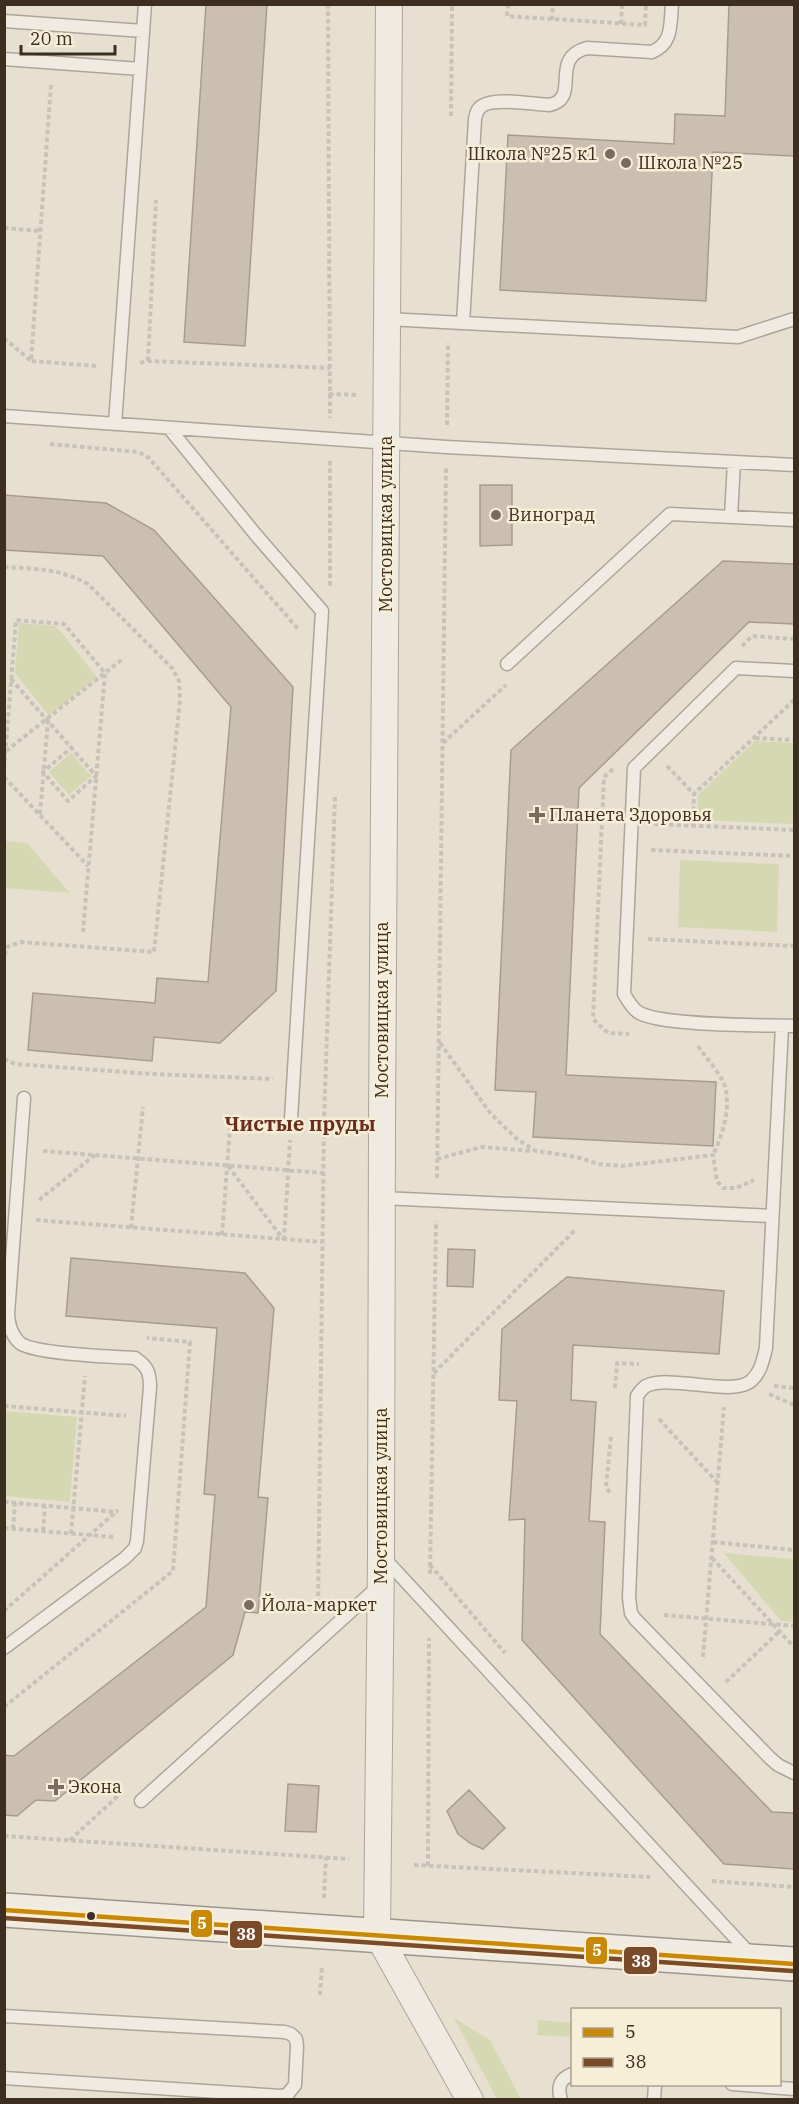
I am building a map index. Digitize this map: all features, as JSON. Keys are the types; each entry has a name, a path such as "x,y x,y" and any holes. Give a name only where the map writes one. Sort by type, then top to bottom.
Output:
{"main road":[{"path":"4,1910 795,1964"}],"street":[{"name":"Мостовицкая улица","path":"377,1935 381,1584 389,4"},
{"path":"377,1935 470,2100"}],"lane":[{"path":"115,424 144,4"},
{"path":"462,323 475,119 478,110 483,105 494,101 549,105 557,103 563,98 566,68 570,57 577,51 587,48 652,52 661,48 666,42 672,4"},
{"path":"4,21 143,31"},
{"path":"4,60 140,69"},
{"path":"387,319 738,337 795,319"},
{"path":"4,416 330,440 795,465"},
{"path":"169,428 256,536 322,611 291,1119"},
{"path":"731,517 734,462"},
{"path":"507,664 670,514 795,520"},
{"path":"795,671 736,668 634,768 624,994 629,1004 640,1013 667,1020 788,1026 772,1216 766,1348 761,1368 752,1380 736,1387 660,1383 645,1386 637,1396 629,1598 631,1612 635,1619 770,1758 778,1765 795,1773"},
{"path":"4,1648 131,1554 135,1548 140,1514 150,1374 145,1365 135,1358 38,1350 21,1343 9,1328 8,1314 24,1098"},
{"path":"382,1198 772,1216"},
{"path":"381,1555 757,1962"},
{"path":"141,1801 381,1584"},
{"path":"4,2016 285,2032 296,2039 297,2046 295,2085 287,2095 281,2096 4,2078"},
{"path":"561,2100 560,2082 564,2077 571,2075"},
{"path":"748,2086 795,2089"}],"path":[{"path":"328,4 330,589"},
{"path":"451,118 452,4"},
{"path":"508,4 507,16 645,25 646,4"},
{"path":"552,20 553,4"},
{"path":"621,24 622,4"},
{"path":"4,228 40,231"},
{"path":"428,1866 429,1607 448,322"},
{"path":"4,338 31,361"},
{"path":"330,394 364,395"},
{"path":"49,444 139,452 149,458 320,653"},
{"path":"4,567 54,570 71,575 88,584 173,669 179,681 180,700 154,952 21,942 7,947 4,957"},
{"path":"4,769 16,620 64,624 105,673 83,932"},
{"path":"735,653 752,636 795,639"},
{"path":"6,751 124,658"},
{"path":"11,679 96,776"},
{"path":"442,744 512,680"},
{"path":"693,826 694,794 795,700"},
{"path":"40,814 48,719"},
{"path":"754,738 795,740"},
{"path":"43,772 72,747"},
{"path":"652,751 694,794"},
{"path":"613,768 604,777 593,1018 608,1033 632,1034"},
{"path":"43,772 68,801 96,776"},
{"path":"4,777 89,867"},
{"path":"318,1641 323,1173 335,791"},
{"path":"632,823 795,830"},
{"path":"631,849 795,856"},
{"path":"626,938 795,946"},
{"path":"439,1042 491,1114 517,1139 536,1151"},
{"path":"697,1045 726,1089 720,1140 713,1155 717,1181 723,1188 736,1188 748,1183 757,1174"},
{"path":"4,1059 15,1064 152,1074 325,1081"},
{"path":"131,1228 143,1107"},
{"path":"222,1235 231,1114"},
{"path":"284,1240 291,1119"},
{"path":"42,1161 44,1141"},
{"path":"437,1159 482,1147 536,1151 577,1157 598,1164 622,1166 713,1155"},
{"path":"43,1151 323,1173"},
{"path":"38,1200 95,1155"},
{"path":"227,1166 284,1240"},
{"path":"35,1230 39,1190"},
{"path":"36,1220 322,1242"},
{"path":"434,1373 583,1222"},
{"path":"4,1707 173,1571 190,1342 142,1337"},
{"path":"71,1534 87,1354"},
{"path":"700,1686 726,1386"},
{"path":"637,1396 718,1482"},
{"path":"4,1406 147,1418"},
{"path":"4,1611 142,1489"},
{"path":"4,1502 140,1514"},
{"path":"13,1529 15,1503"},
{"path":"43,1531 45,1506"},
{"path":"4,1528 137,1539"},
{"path":"713,1542 795,1550"},
{"path":"711,1558 795,1647"},
{"path":"631,1612 795,1626"},
{"path":"710,1696 780,1631"},
{"path":"4,1836 359,1860"},
{"path":"324,1898 326,1857"},
{"path":"414,1865 795,1887"},
{"path":"320,1995 322,1955"}],"green space":[{"path":"19,623 56,626 97,677 49,716 15,673"},
{"path":"755,741 794,743 794,824 697,820 698,795"},
{"path":"71,753 91,776 69,795 49,772"},
{"path":"5,836 6,841 27,843 70,893 5,888"},
{"path":"680,860 779,864 777,932 678,927"},
{"path":"4,1411 77,1417 70,1502 5,1496"},
{"path":"724,1553 794,1559 794,1622 781,1621"},
{"path":"454,2018 490,2040 521,2099 497,2099"},
{"path":"538,2020 571,2023 571,2037 537,2035"}],"building":[{"path":"206,4 267,4 245,346 184,342"},
{"name":"Школа №25 к1","path":"729,4 794,4 794,156 713,152 706,301 500,290 508,135 674,144 675,114 725,116"},
{"name":"Виноград","path":"480,485 512,485 512,545 480,546"},
{"path":"4,495 106,503 154,530 293,687 276,991 220,1043 154,1037 152,1061 28,1050 33,993 155,1003 157,978 208,982 231,707 103,556 4,550"},
{"path":"723,561 794,564 794,624 749,622 579,788 566,1075 716,1082 713,1146 533,1137 536,1092 495,1090 511,750"},
{"path":"448,1249 475,1250 473,1287 447,1286"},
{"path":"71,1258 245,1273 274,1308 258,1497 268,1498 258,1613 245,1612 233,1655 55,1801 36,1800 17,1816 4,1815 4,1755 14,1756 206,1607 215,1495 204,1494 217,1328 66,1316"},
{"path":"567,1277 724,1291 719,1354 573,1345 571,1400 596,1402 589,1521 605,1522 600,1634 772,1812 794,1813 794,1869 724,1864 522,1640 525,1519 509,1520 517,1401 499,1400 502,1329"},
{"path":"288,1784 319,1786 316,1832 285,1831"},
{"path":"469,1790 505,1828 483,1849 458,1834 447,1811"}],"transit line":[{"name":"5","path":"4,1910 794,1964"},
{"name":"38","path":"4,1918 793,1971"}],"place":[{"name":"Школа №25 к1","path":"610,154"},
{"name":"Школа №25","path":"626,163"},
{"name":"Виноград","path":"496,515"},
{"name":"Планета Здоровья","path":"537,815"},
{"name":"Йола-маркет","path":"249,1605"},
{"name":"Экона","path":"56,1787"}],"district":[{"name":"Чистые пруды","path":"300,1124"}]}
